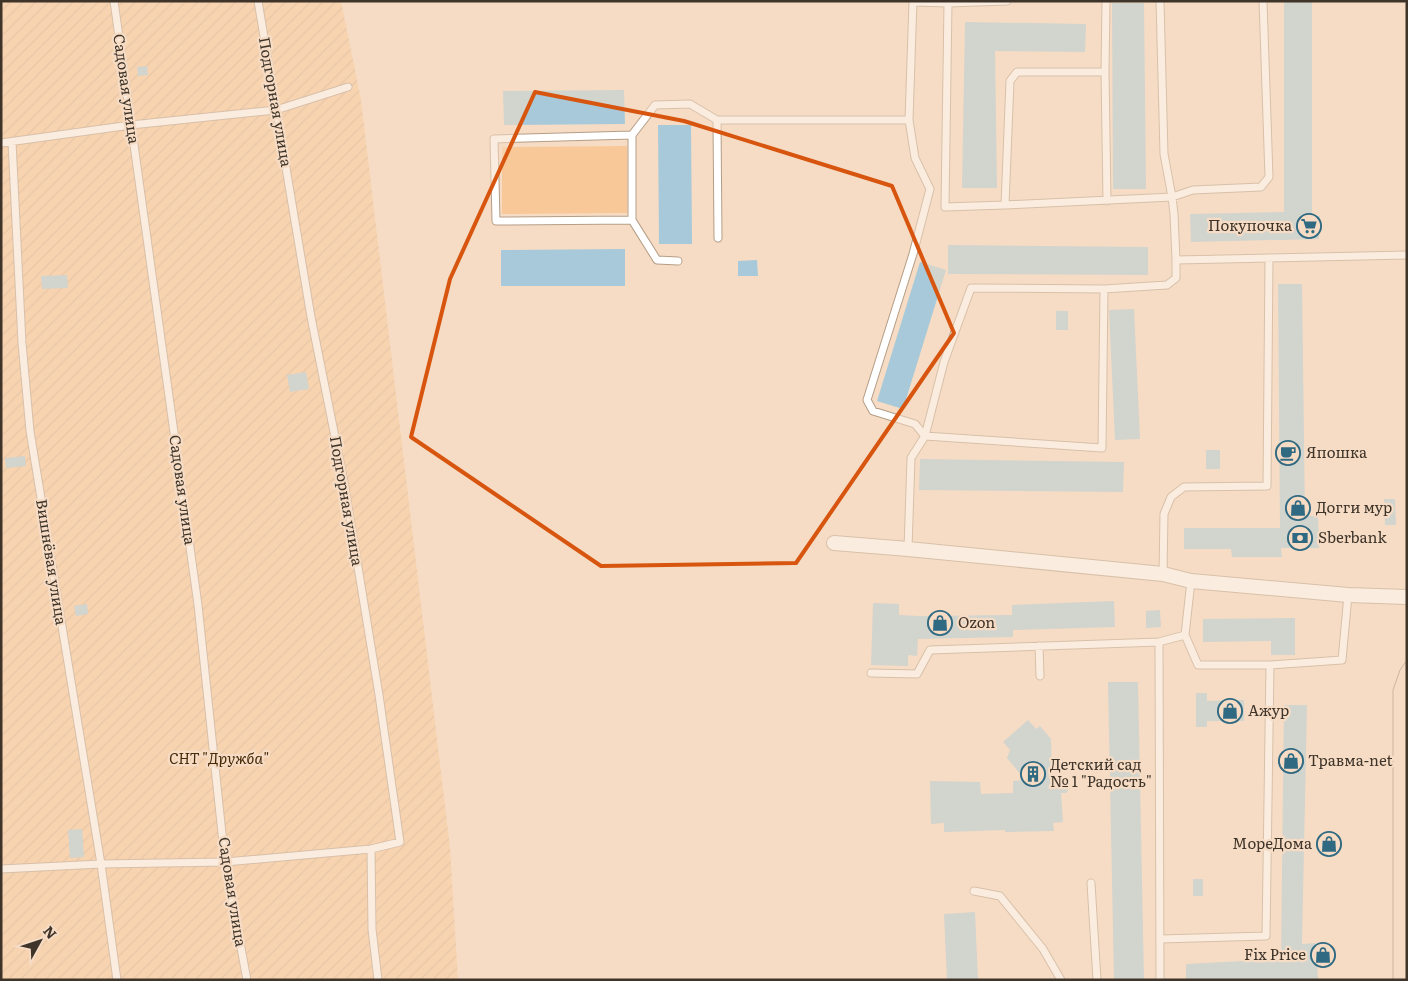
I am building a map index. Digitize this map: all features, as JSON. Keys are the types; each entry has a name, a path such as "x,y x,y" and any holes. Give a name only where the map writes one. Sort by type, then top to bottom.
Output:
{"street":[{"path":"834,543 1163,574 1191,581 1348,595 1407,597"}],"lane":[{"name":"Садовая улица","path":"114,1 198,605 225,862 247,980"},
{"name":"Подгорная улица","path":"258,1 311,317 344,482 379,695 400,842 371,849"},
{"path":"1007,1 913,2 909,120 915,158 930,189 913,254 867,400 874,411 915,424 925,436 1102,448 1104,289"},
{"path":"1106,1 1106,201"},
{"path":"908,549 911,458 925,436 944,362 971,288 1104,289 1167,284 1176,278 1174,214 1164,154 1160,1"},
{"path":"948,3 945,207 1172,197 1193,190 1260,187 1269,177 1263,1"},
{"path":"1006,205 1010,81 1017,72 1105,72"},
{"path":"1,143 131,125 276,110 348,87"},
{"path":"678,261 657,260 632,220 632,135 655,105 690,104 717,120 909,120"},
{"path":"717,120 718,238"},
{"path":"632,135 494,138 496,221 632,220"},
{"name":"Вишнёвая улица","path":"12,142 22,343 30,431 101,864 117,980"},
{"path":"1176,260 1407,255"},
{"path":"1163,574 1164,514 1171,497 1184,487 1267,486 1269,258"},
{"path":"1191,581 1185,635 1198,664 1270,665 1342,660 1348,595"},
{"path":"871,673 917,674 930,650 1158,642 1185,635"},
{"path":"1158,642 1160,980"},
{"path":"1039,646 1040,676"},
{"path":"1161,939 1266,936 1270,665"},
{"path":"1,869 101,864 225,862 371,849 372,929 378,980"},
{"path":"1091,883 1097,980"},
{"path":"974,891 1000,896 1043,949 1061,980"}],"highlighted area":[{"path":"535,92 684,121 892,186 954,333 796,563 601,566 411,437 450,279"}],"green space":[{"name":"СНТ \"Дружба\"","path":"1,1 341,1 361,100 450,848 458,980 1,980"},
{"path":"627,146 627,213 502,214 502,147"}],"building":[{"path":"1284,1 1312,1 1312,216 1320,216 1319,239 1191,242 1190,214 1284,212"},
{"path":"1112,3 1144,3 1146,189 1113,189"},
{"path":"965,22 1086,24 1085,52 995,51 997,188 962,188"},
{"path":"147,66 148,75 138,76 137,67"},
{"path":"624,90 625,124 504,125 503,91"},
{"path":"658,125 691,125 692,244 659,244"},
{"path":"948,245 1148,247 1148,275 948,274"},
{"path":"625,249 625,286 501,286 501,250"},
{"path":"757,260 758,276 738,276 738,261"},
{"path":"920,262 946,270 903,409 877,401"},
{"path":"67,275 68,288 42,289 41,276"},
{"path":"1278,284 1302,284 1305,516 1318,516 1319,548 1281,548 1282,557 1232,557 1231,549 1184,549 1184,528 1280,528"},
{"path":"1134,309 1140,439 1115,440 1109,310"},
{"path":"1056,311 1068,311 1068,330 1056,330"},
{"path":"306,372 309,389 290,392 287,375"},
{"path":"1206,450 1220,450 1220,469 1206,469"},
{"path":"25,456 26,466 6,468 5,458"},
{"path":"920,459 1124,462 1123,492 919,490"},
{"path":"1384,499 1395,499 1396,525 1385,525"},
{"path":"1114,601 1115,627 1013,630 1013,637 918,639 917,656 908,655 908,666 871,665 873,603 899,604 899,615 919,616 1012,615 1012,605"},
{"path":"87,604 88,614 76,616 74,606"},
{"path":"1160,610 1161,627 1146,628 1146,611"},
{"path":"1295,618 1295,655 1271,655 1271,641 1203,642 1203,619"},
{"path":"1108,682 1138,682 1144,980 1114,980"},
{"path":"1196,693 1207,693 1207,701 1244,700 1244,721 1207,721 1207,727 1196,727"},
{"path":"1284,705 1307,705 1302,944 1316,943 1318,980 1186,980 1186,964 1281,959"},
{"name":"Детский сад № 1 \"Радость\"","path":"1028,720 1036,729 1040,726 1051,739 1052,779 1065,779 1068,783 1069,789 1066,793 1061,793 1063,822 1053,823 1054,831 1005,832 1005,830 944,832 944,823 931,824 930,781 980,782 981,794 1013,793 1013,781 1025,780 1007,758 1010,750 1003,742"},
{"path":"82,829 84,857 70,858 68,830"},
{"path":"1193,879 1203,879 1203,896 1193,896"},
{"path":"975,912 978,980 947,980 944,914"}],"tram line":[{"path":"1393,980 1393,690 1400,670 1407,660"}],"place":[{"name":"Покупочка","path":"1309,226"},
{"name":"Япошка","path":"1288,453"},
{"name":"Догги мур","path":"1298,508"},
{"name":"Sberbank","path":"1300,538"},
{"name":"Ozon","path":"940,623"},
{"name":"Ажур","path":"1230,711"},
{"name":"Травма-net","path":"1291,761"},
{"name":"Детский сад № 1 \"Радость\"","path":"1033,774"},
{"name":"МореДома","path":"1329,844"},
{"name":"Fix Price","path":"1323,955"}]}
